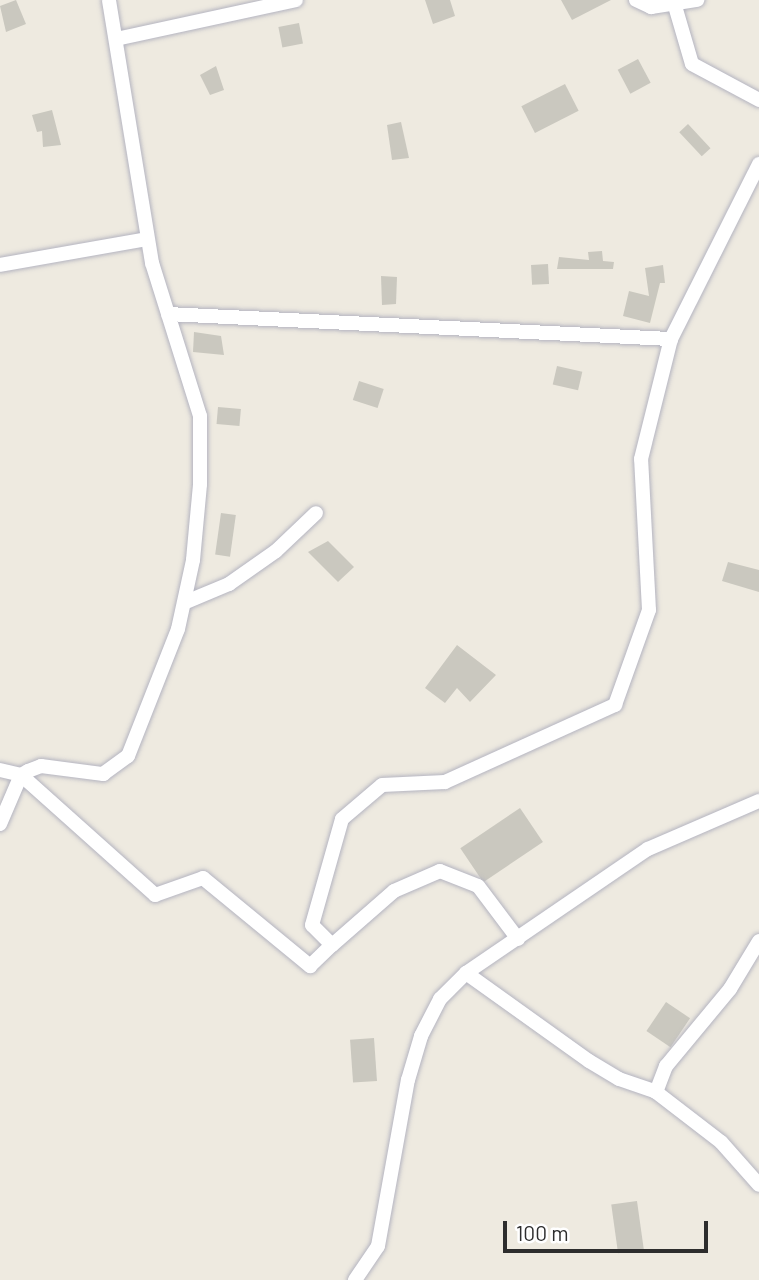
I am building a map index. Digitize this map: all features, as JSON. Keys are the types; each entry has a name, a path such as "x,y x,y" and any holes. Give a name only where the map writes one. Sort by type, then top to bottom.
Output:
{"street":[{"path":"0,824 21,775 41,766 103,774 128,755 149,711 187,602 200,484 200,416 147,239 109,0"},
{"path":"116,39 296,0"},
{"path":"636,0 651,7 675,6 697,0"},
{"path":"675,6 692,64 759,100"},
{"path":"332,945 312,925 342,819 382,785 445,782 615,705 649,610 641,459 671,339 759,164"},
{"path":"0,265 147,239"},
{"path":"168,314 671,339"},
{"path":"187,602 229,584 276,551 316,513"},
{"path":"0,770 21,775 155,895 203,878 310,966 394,891 440,871 478,886 518,939"},
{"path":"355,1280 378,1246 384,1224 397,1136 421,1036 440,999 466,973 648,849 759,801"},
{"path":"656,1093 666,1066 730,989 759,942"},
{"path":"466,973 589,1061 619,1079 656,1093 721,1142 759,1185"}],"building":[{"path":"16,0 26,24 6,32 0,6"},
{"path":"425,0 450,0 455,16 433,24"},
{"path":"561,0 611,0 572,20"},
{"path":"299,23 303,44 282,48 278,27"},
{"path":"638,59 651,83 630,94 618,70"},
{"path":"216,66 224,90 210,95 200,75"},
{"path":"565,84 579,111 535,133 521,106"},
{"path":"52,110 61,145 43,147 42,131 37,132 32,115"},
{"path":"401,122 409,158 392,160 387,125"},
{"path":"688,124 711,148 702,156 679,132"},
{"path":"602,251 603,261 614,262 613,269 557,269 559,257 589,260 588,252"},
{"path":"548,264 549,284 532,285 531,265"},
{"path":"663,265 665,283 660,283 650,323 623,316 629,291 649,296 645,268"},
{"path":"381,276 397,277 396,304 382,305"},
{"path":"194,332 221,336 224,355 193,352"},
{"path":"557,366 582,372 578,390 553,385"},
{"path":"359,381 384,389 378,408 353,400"},
{"path":"218,407 241,409 239,426 217,424"},
{"path":"221,513 236,515 230,557 215,555"},
{"path":"328,541 354,567 338,582 308,552"},
{"path":"728,562 759,570 759,592 722,581"},
{"path":"457,645 496,675 470,702 457,688 445,703 425,688"},
{"path":"520,808 543,842 483,882 460,848"},
{"path":"666,1002 690,1018 670,1047 646,1031"},
{"path":"374,1038 377,1081 353,1083 350,1040"},
{"path":"637,1201 644,1250 618,1253 611,1205"}]}
